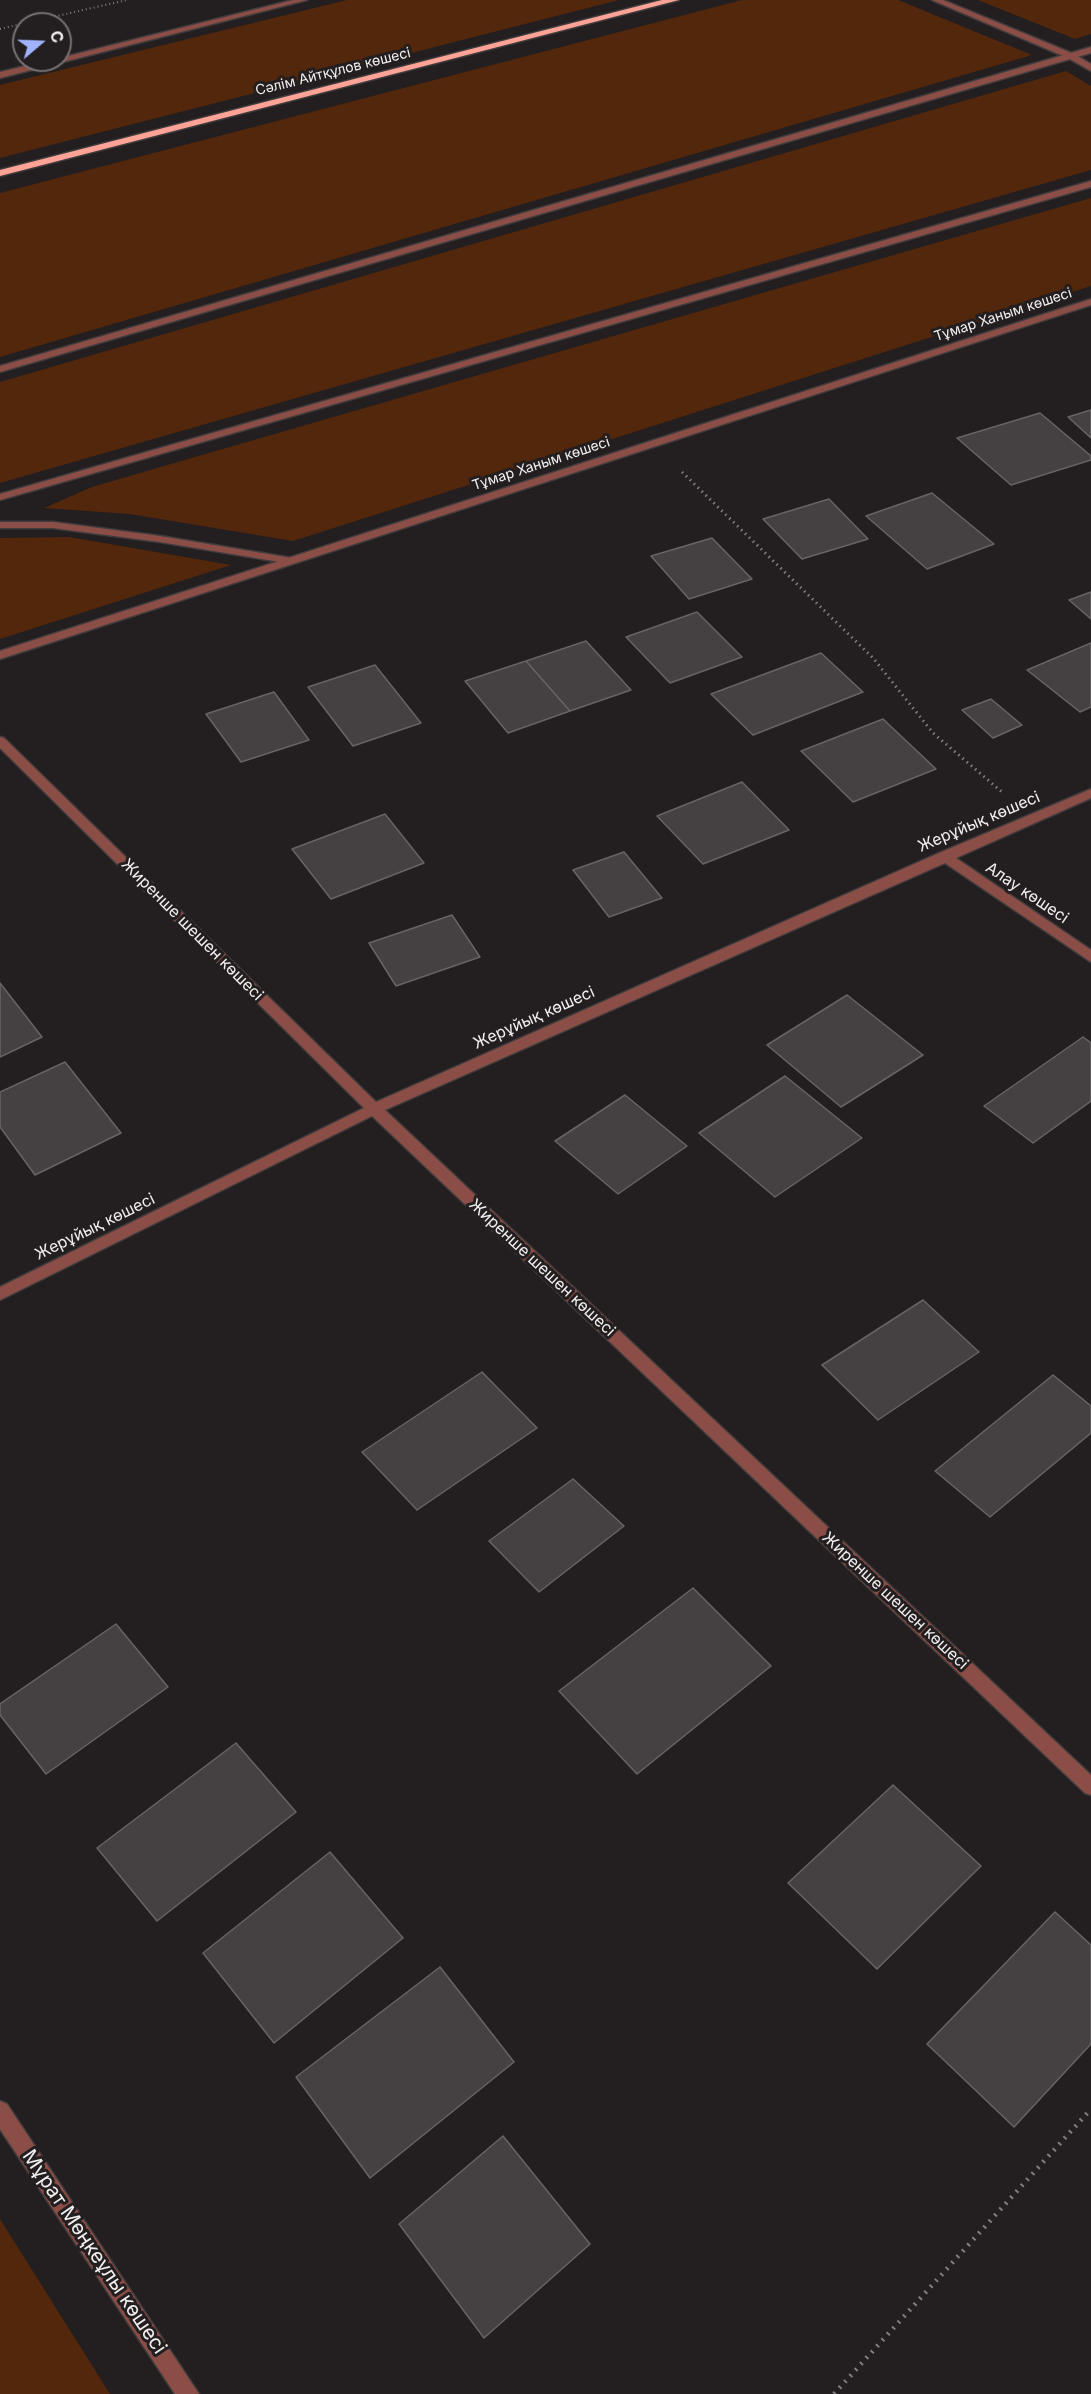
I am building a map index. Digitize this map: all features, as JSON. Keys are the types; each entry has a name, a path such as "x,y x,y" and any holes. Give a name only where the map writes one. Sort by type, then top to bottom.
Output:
{"highway":[{"name":"Сәлім Айтқұлов көшесі","path":"0,173 674,0"}],"street":[{"path":"0,75 303,0"},
{"path":"936,0 1071,56 1091,68"},
{"path":"0,369 1091,50"},
{"path":"0,497 1091,184"},
{"name":"Тұмар Ханым көшесі","path":"0,655 1091,302"},
{"path":"0,506 76,476"},
{"path":"0,525 52,525 160,538 292,561"},
{"name":"Жиренше шешен көшесі","path":"0,741 374,1109 1091,1787"},
{"name":"Жерұйық көшесі","path":"0,1294 374,1109 1091,793"},
{"name":"Алау көшесі","path":"944,856 1091,957"},
{"name":"Мұрат Мөңкеұлы көшесі","path":"0,2111 188,2394"}],"path":[{"path":"0,29 127,0"},
{"path":"653,444 873,658 933,733 1032,818"},
{"path":"834,2394 1091,2109"}],"shaded area":[{"path":"347,0 619,0 0,158 0,85 53,72 72,72 72,67"},
{"path":"742,0 898,0 1032,55 0,357 0,193"},
{"path":"978,0 1091,0 1091,34 1075,39"},
{"path":"1066,71 1091,86 1091,170 0,483 0,382"},
{"path":"1091,198 1091,286 293,541 130,514 44,508 92,487"},
{"path":"69,537 231,565 0,639 0,538"},
{"path":"0,2219 110,2394 0,2394"}],"building":[{"path":"1091,410 1091,438 1068,417"},
{"path":"1040,413 1091,456 1091,460 1011,485 957,438"},
{"path":"932,493 994,544 927,569 866,516"},
{"path":"829,499 868,539 802,559 763,519"},
{"path":"712,538 752,579 689,599 651,556"},
{"path":"1091,592 1091,619 1069,600"},
{"path":"697,612 742,657 670,683 626,637"},
{"path":"586,641 631,690 570,711 526,661"},
{"path":"1091,643 1091,707 1080,712 1027,670"},
{"path":"821,653 863,692 753,735 711,694"},
{"path":"526,661 570,711 508,733 465,681"},
{"path":"375,665 421,723 353,746 308,687"},
{"path":"274,692 309,740 241,762 206,714"},
{"path":"991,699 1022,725 993,738 962,710"},
{"path":"883,719 936,769 853,802 801,751"},
{"path":"742,782 789,830 703,864 657,816"},
{"path":"385,814 424,863 331,899 292,849"},
{"path":"624,852 662,898 609,917 573,870"},
{"path":"452,915 480,957 396,986 369,943"},
{"path":"0,983 42,1037 0,1057"},
{"path":"847,995 923,1055 841,1107 767,1045"},
{"path":"1083,1037 1091,1043 1091,1101 1033,1143 984,1106"},
{"path":"65,1062 121,1133 35,1175 0,1127 0,1092"},
{"path":"785,1076 862,1138 775,1197 699,1133"},
{"path":"625,1095 687,1146 618,1194 555,1141"},
{"path":"923,1300 979,1352 878,1420 822,1365"},
{"path":"482,1372 537,1428 417,1510 362,1452"},
{"path":"1053,1375 1091,1406 1091,1433 990,1517 935,1471"},
{"path":"573,1479 624,1526 539,1592 489,1541"},
{"path":"693,1588 771,1666 637,1774 559,1691"},
{"path":"116,1624 168,1687 46,1774 0,1715 0,1704"},
{"path":"236,1743 296,1812 157,1921 97,1848"},
{"path":"893,1785 981,1866 877,1969 788,1883"},
{"path":"330,1852 403,1938 274,2043 203,1953"},
{"path":"1055,1912 1091,1945 1091,2044 1014,2127 927,2044"},
{"path":"440,1967 514,2062 370,2178 296,2077"},
{"path":"503,2136 590,2244 484,2338 399,2224"}]}
